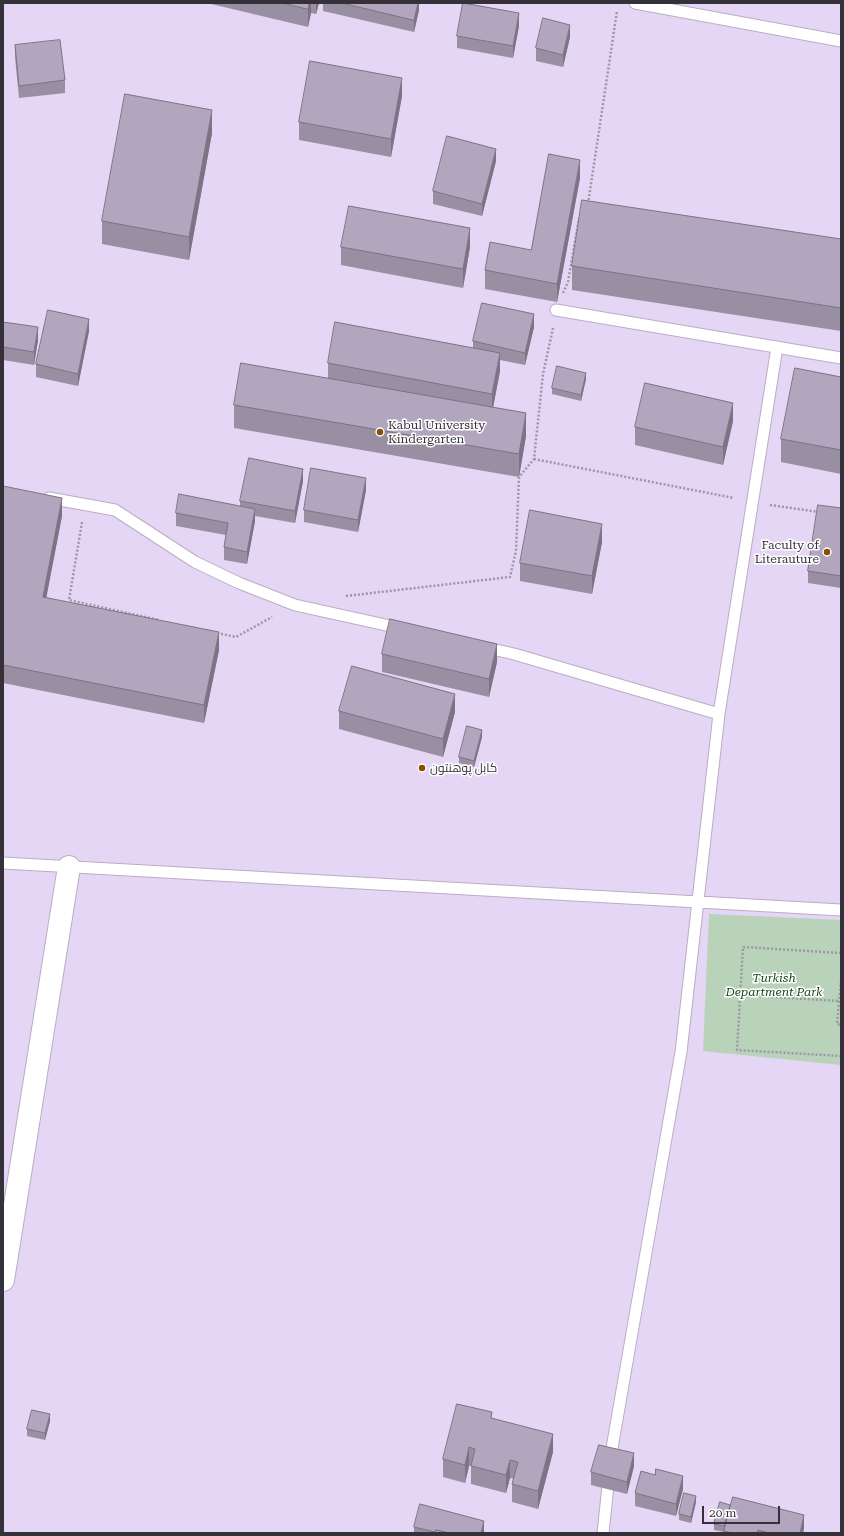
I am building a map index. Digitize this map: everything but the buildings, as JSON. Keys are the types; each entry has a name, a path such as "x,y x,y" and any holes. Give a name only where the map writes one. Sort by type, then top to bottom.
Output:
{"street":[{"path":"3,1280 69,867"}],"lane":[{"path":"635,3 841,41"},
{"path":"556,310 841,358"},
{"path":"603,1533 612,1448 681,1052 719,714 777,347"},
{"path":"40,497 115,510 196,562 240,583 296,605 416,632"},
{"path":"468,644 514,654 719,714"},
{"path":"3,863 841,910"}],"path":[{"path":"587,209 618,3"},
{"path":"345,596 510,576 516,551 519,477 534,459 543,374 556,310 568,282 580,215"},
{"path":"534,459 752,502 826,513"},
{"path":"85,504 69,600 160,620"},
{"path":"213,632 236,637 296,605"},
{"path":"841,953 743,947 737,1050 841,1056"},
{"path":"841,981 838,1024 841,1025"},
{"path":"740,995 839,1001"}],"shaded area":[{"name":"کابل پوهنتون","path":"3,3 841,3 841,1533 3,1533"}],"green space":[{"name":"Turkish Department Park","path":"709,914 841,920 841,1065 703,1051"}],"place":[{"name":"Kabul University Kindergarten","path":"380,432"},
{"name":"Faculty of Literauture","path":"827,552"},
{"name":"کابل پوهنتون","path":"422,768"}]}
